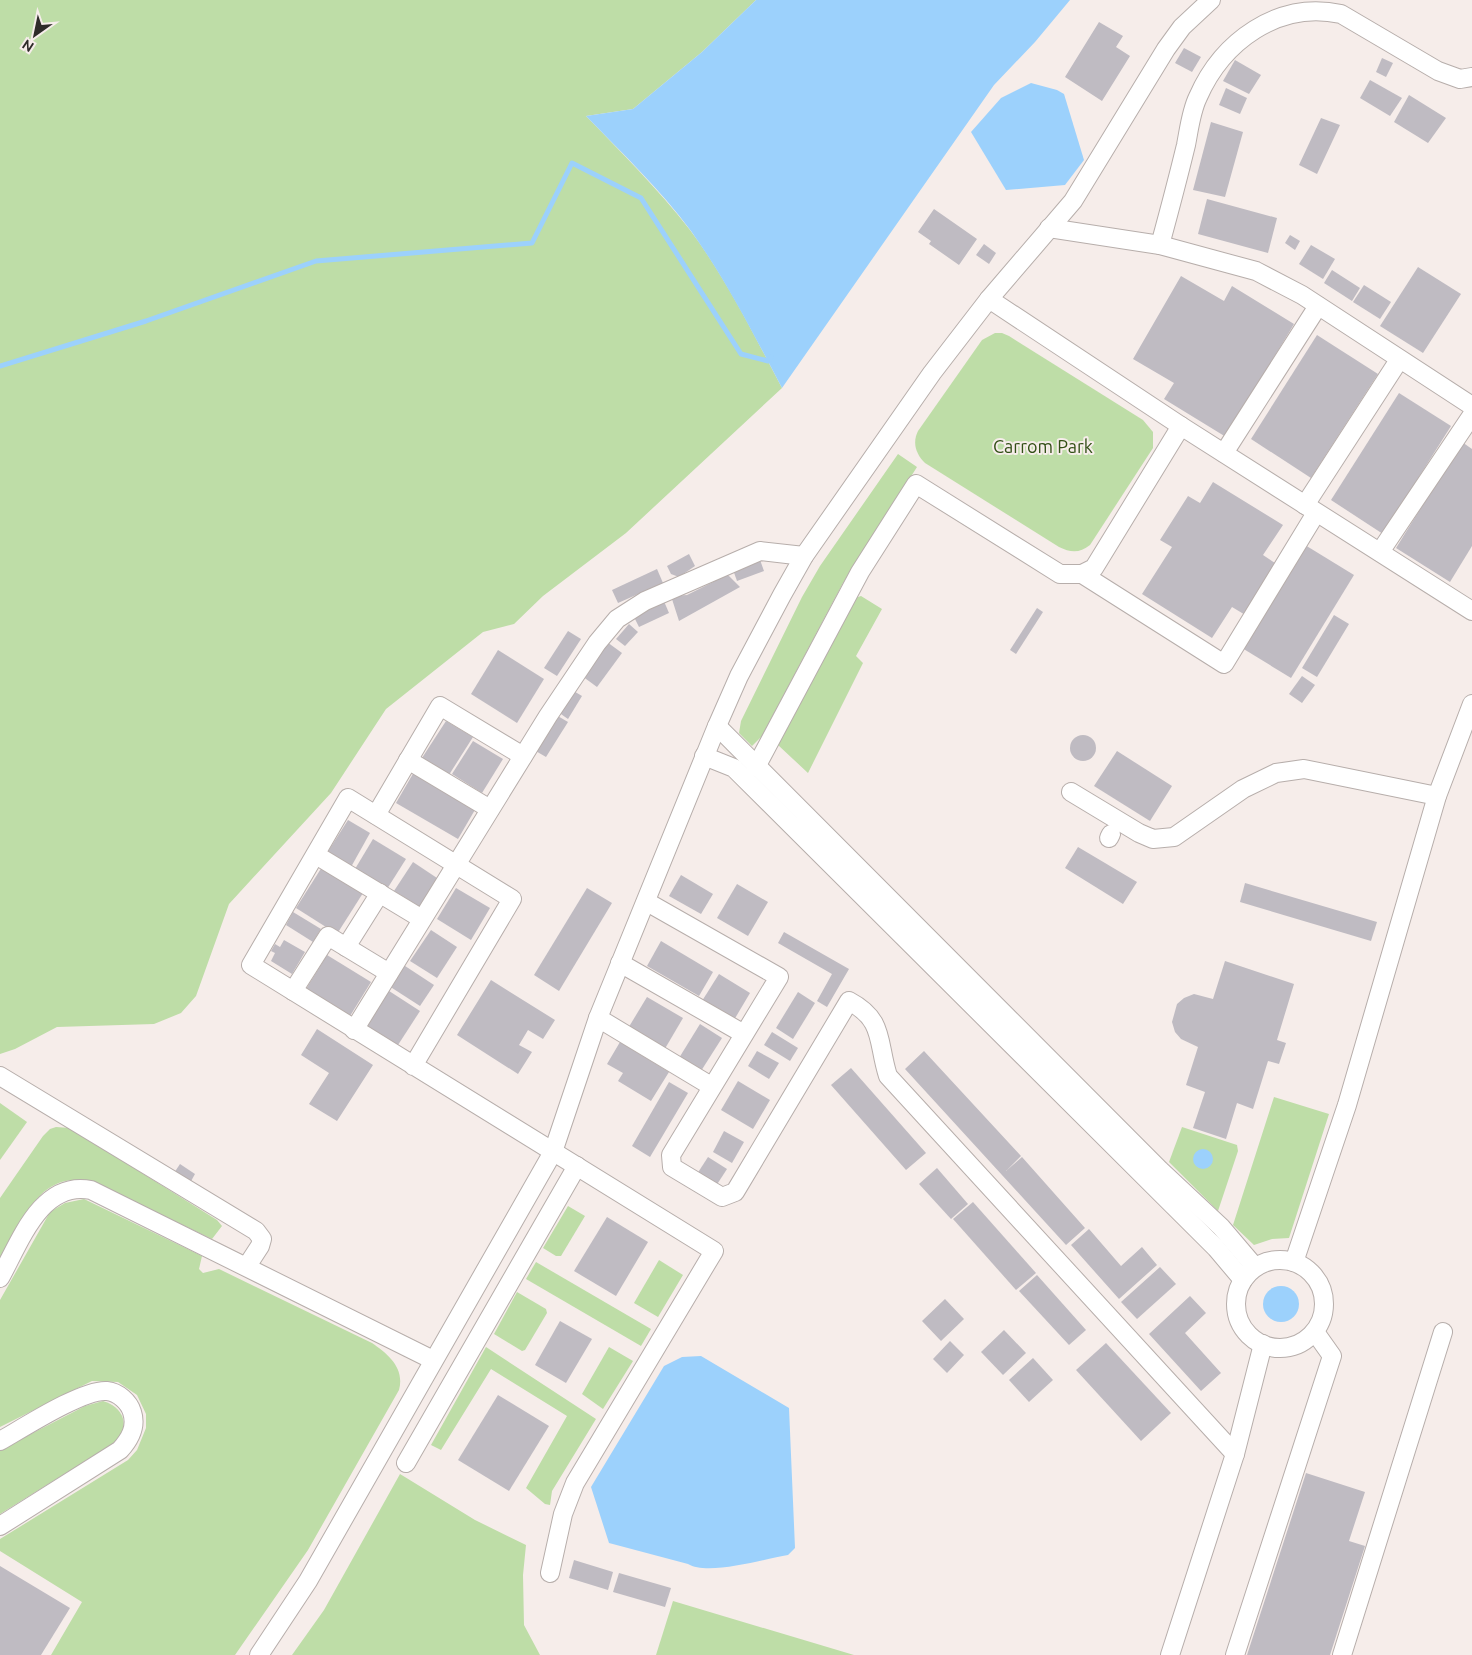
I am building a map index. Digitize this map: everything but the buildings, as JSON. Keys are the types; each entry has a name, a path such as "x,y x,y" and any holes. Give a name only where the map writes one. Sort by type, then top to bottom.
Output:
{"lane":[{"path":"259,1655 308,1581 553,1152 598,1018 647,902 716,726 739,676 807,543 988,299 1073,201 1182,26 1210,0"},
{"path":"1160,245 1197,98 1216,63 1234,44 1280,12 1295,8 1328,10 1341,14 1438,71 1460,79 1472,77"},
{"path":"1049,228 1160,245 1256,271 1318,306 1472,406"},
{"path":"988,299 1181,426 1472,611"},
{"path":"1224,453 1318,306"},
{"path":"1082,574 1224,664 1310,509 1399,360"},
{"path":"1380,552 1472,416"},
{"path":"756,767 860,572 916,484 1060,574 1082,574 1094,568 1181,426"},
{"path":"354,1030 490,809 597,643 617,619 645,601 760,551 807,543"},
{"path":"1294,1262 1347,1106 1437,796 1472,704"},
{"path":"376,815 440,706 524,756"},
{"path":"716,726 1153,1163 1221,1227 1249,1273"},
{"path":"704,756 734,768 1216,1248 1249,1273"},
{"path":"408,760 490,809"},
{"path":"1071,792 1139,833 1154,839 1174,837 1243,789 1276,773 1304,769 1437,796"},
{"path":"413,1066 512,898 497,891 457,863 348,798 251,965 354,1030 714,1251 575,1483 563,1514 550,1573"},
{"path":"316,855 422,919"},
{"path":"346,947 380,893"},
{"path":"647,902 779,976 671,1155 672,1167 722,1196 734,1192 849,1001 860,1007 872,1018 877,1029 888,1076 1235,1454"},
{"path":"293,991 328,936 389,973"},
{"path":"620,964 744,1034"},
{"path":"598,1018 711,1086"},
{"path":"0,1076 256,1232 262,1239 260,1246 247,1266"},
{"path":"406,1463 577,1166"},
{"path":"0,1278 36,1213 55,1197 67,1190 77,1188 91,1190 433,1360"},
{"path":"1274,1260 1294,1262 1307,1268 1317,1279 1323,1292 1325,1306 1322,1320 1315,1332 1304,1341 1291,1347 1277,1348 1263,1344 1244,1330 1239,1319 1236,1296 1249,1273 1274,1260"},
{"path":"1235,1655 1332,1356 1315,1332"},
{"path":"1342,1655 1444,1332"},
{"path":"1170,1655 1235,1454 1263,1344"},
{"path":"0,1441 86,1394 108,1391 120,1396 127,1402 134,1420 131,1438 120,1450 0,1526"}],"green space":[{"path":"0,0 756,0 702,52 633,109 586,116 653,186 703,248 728,287 782,388 626,533 543,596 514,624 483,632 386,709 331,793 229,904 196,996 181,1013 154,1024 57,1027 15,1049 0,1054"},
{"name":"Carrom Park","path":"995,333 1009,336 1143,420 1153,432 1153,448 1090,545 1083,550 1071,551 1059,547 925,463 917,452 915,440 918,431 982,340"},
{"path":"898,454 917,467 843,583 762,736 752,746 739,733 741,721 802,597 820,566"},
{"path":"861,596 882,609 856,656 863,663 808,773 778,745 855,598"},
{"path":"1274,1097 1329,1114 1289,1238 1272,1239 1254,1245 1233,1225"},
{"path":"0,1103 27,1122 0,1160"},
{"path":"56,1127 70,1128 217,1220 222,1226 212,1239 94,1183 75,1180 59,1183 46,1190 35,1201 16,1230 0,1261 0,1198 43,1136 50,1129"},
{"path":"1182,1127 1237,1145 1238,1151 1218,1211 1169,1162"},
{"path":"84,1199 202,1256 199,1269 203,1273 219,1269 372,1343 394,1362 400,1375 399,1390 308,1550 235,1655 51,1655 82,1602 0,1551 0,1539 128,1460 137,1450 146,1428 146,1414 137,1395 118,1382 92,1381 0,1427 0,1300 50,1212 65,1203"},
{"path":"568,1206 585,1216 561,1256 556,1256 543,1248"},
{"path":"659,1260 683,1275 658,1317 634,1303"},
{"path":"536,1262 651,1329 641,1346 526,1279"},
{"path":"517,1292 546,1309 547,1313 525,1350 522,1351 494,1334"},
{"path":"486,1347 596,1419 552,1491 550,1505 545,1504 526,1488 567,1416 491,1369 441,1450 431,1445"},
{"path":"609,1347 633,1361 603,1409 582,1394"},
{"path":"103,1401 116,1408 123,1417 123,1429 121,1436 116,1442 0,1514 0,1450 85,1406"},
{"path":"400,1474 475,1520 526,1545 523,1575 524,1625 540,1655 292,1655 324,1610"},
{"path":"673,1601 854,1655 656,1655"}],"water":[{"path":"756,0 1070,0 1035,42 994,85 782,388 728,288 691,231 654,186 586,116 633,109 702,52"},
{"path":"1031,83 1057,90 1064,94 1084,160 1065,185 1006,190 971,132 1001,98"},
{"path":"1203,1149 1210,1152 1213,1159 1210,1166 1203,1169 1196,1166 1193,1159 1196,1152"},
{"path":"1281,1286 1293,1292 1299,1304 1293,1316 1281,1322 1269,1316 1263,1304 1269,1292"},
{"path":"701,1356 789,1408 795,1548 788,1555 736,1566 709,1568 697,1567 609,1543 591,1487 664,1366 682,1357"}],"waterway":[{"path":"0,366 146,321 316,261 532,243 572,163 641,198 741,354 768,361 771,357"}]}
